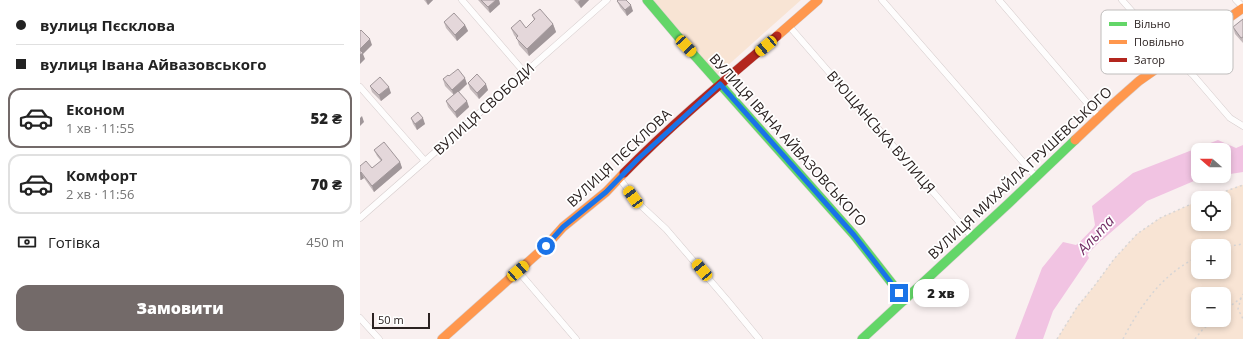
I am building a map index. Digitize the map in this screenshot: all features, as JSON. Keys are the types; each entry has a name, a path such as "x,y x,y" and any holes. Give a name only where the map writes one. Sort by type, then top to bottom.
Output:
{"street":[{"path":"462,0 525,73"},
{"name":"ВУЛИЦЯ СВОБОДИ","path":"360,218 607,0"},
{"name":"ВУЛИЦЯ ІВАНА АЙВАЗОВСЬКОГО","path":"647,0 854,235 905,300"},
{"name":"ВУЛИЦЯ ПЄСКЛОВА","path":"442,339 546,246 563,227 620,179 638,159 720,84 818,0"},
{"path":"882,0 1036,178"},
{"path":"998,0 1099,117"},
{"path":"1122,0 1131,10"},
{"path":"1236,0 1243,8"},
{"name":"ВУЛИЦЯ МИХАЙЛА ГРУШЕВСЬКОГО","path":"1233,16 1243,8"},
{"name":"В'ЮЩАНСЬКА ВУЛИЦЯ","path":"789,26 973,238"},
{"name":"ВУЛИЦЯ МИХАЙЛА ГРУШЕВСЬКОГО","path":"862,339 973,238 1099,117 1131,88 1150,74"},
{"path":"1192,74 1230,118 1243,126"},
{"path":"360,87 425,161"},
{"path":"620,179 638,202 666,229 727,300 758,339"},
{"path":"518,271 576,339"},
{"path":"360,318 379,339"}],"path":[{"path":"1226,191 1243,185"},
{"path":"1057,339 1077,307 1114,259 1137,234 1160,218 1191,204"},
{"path":"1231,246 1243,244"},
{"path":"1123,339 1133,320 1151,294 1168,277 1191,261"},
{"path":"1243,294 1238,309 1243,319"},
{"path":"1231,306 1241,298"},
{"path":"1195,339 1205,327"}],"shaded area":[{"path":"650,0 801,0 716,76"},
{"path":"1218,140 1225,143 1210,143"},
{"path":"1243,145 1243,172 1231,174 1231,146 1236,148"},
{"path":"1191,150 1191,182 1147,201 1102,240 1092,231 1095,225 1092,206 1133,173"},
{"path":"1243,185 1243,339 1057,339 1077,307 1114,259 1137,234 1160,218 1191,204 1191,231 1231,231 1231,191 1225,191"},
{"path":"1084,239 1092,245 1087,254 1089,258 1053,311 1043,339 1015,339 1042,268 1063,242 1076,245"}],"building":[{"path":"481,0 496,0 488,7"},
{"path":"626,0 631,5 625,10 617,1"},
{"path":"540,9 553,24 527,49 516,38 518,36 511,28 520,20 526,28 535,19 532,15"},
{"path":"454,13 465,25 455,35 444,22"},
{"path":"1243,19 1243,37 1241,38 1233,27"},
{"path":"361,30 370,39 360,49 360,31"},
{"path":"458,69 465,78 452,90 443,79"},
{"path":"477,74 486,84 477,93 468,83"},
{"path":"380,77 389,87 379,95 370,86"},
{"path":"458,91 467,101 455,112 446,101"},
{"path":"418,112 423,118 415,124 411,118"},
{"path":"384,142 400,162 372,186 361,172 360,173 360,166 366,161 372,168 382,160 374,150"}],"waterway":[{"name":"Альта","path":"1076,256 1109,222"}],"traffic: fast":[{"path":"647,0 854,235 905,300"},
{"path":"862,339 1075,140"}],"traffic: slow":[{"path":"777,36 818,0"},
{"path":"1233,15 1243,8"},
{"path":"1075,140 1113,104 1149,74"},
{"path":"442,339 546,246 563,227 606,192 624,173"}],"traffic: jam":[{"path":"624,173 680,120 777,36"}],"route":[{"path":"546,246 563,227 606,192 638,159 720,84 854,235 899,293"}]}
